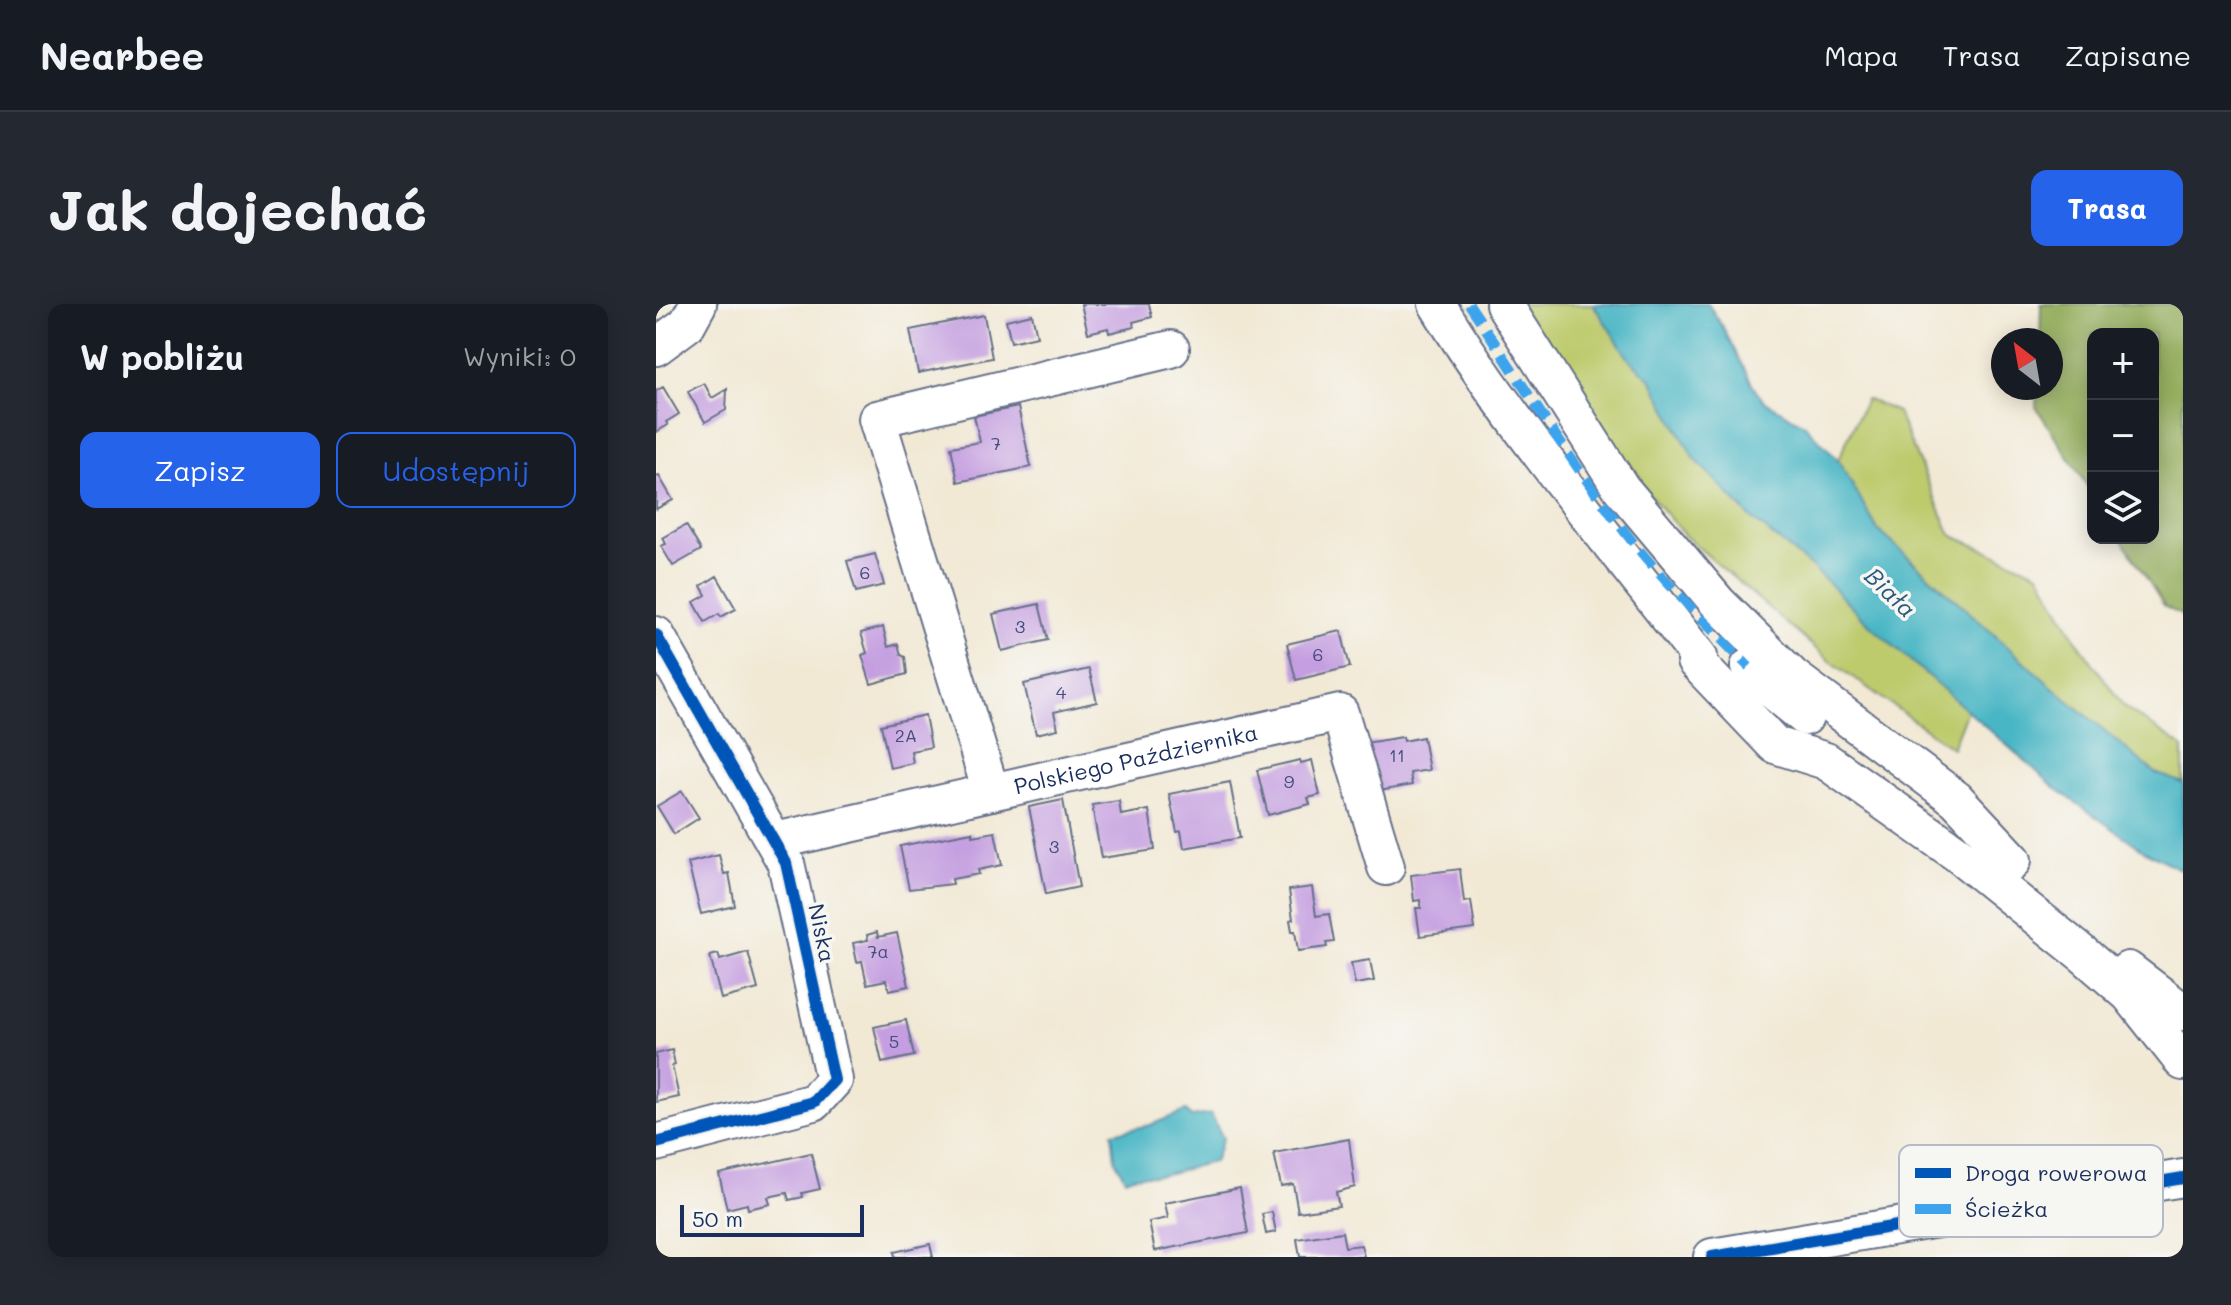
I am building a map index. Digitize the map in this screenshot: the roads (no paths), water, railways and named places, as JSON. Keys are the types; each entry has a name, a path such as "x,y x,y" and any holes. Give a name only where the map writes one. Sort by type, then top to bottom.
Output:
{"street":[{"path":"656,347 687,324 698,304"},
{"path":"1437,304 1505,405 1699,657"},
{"path":"1504,304 1621,488 1718,603 1793,677 1956,799 2013,860 2007,867 1890,783 1755,674 1757,686 1703,653 1695,661 1775,745 1826,761 1958,854 2130,995 2183,1062"},
{"path":"991,792 877,419 1171,349"},
{"name":"Niska","path":"656,635 786,863 834,1080 814,1102 656,1143"},
{"name":"Polskiego Października","path":"775,841 1340,713 1386,867"},
{"path":"2010,864 2143,983 2183,1012 2179,1017 2183,1024"},
{"path":"2163,1181 2183,1178"},
{"path":"1712,1257 1899,1226"}],"water":[{"name":"Biała","path":"1593,304 1708,304 1756,391 1764,401 1804,424 1838,460 1878,530 2049,684 2155,773 2183,783 2183,871 2143,850 2058,790 1870,625 1814,569 1751,518 1693,457 1651,379 1629,359"},
{"path":"1186,1111 1191,1117 1211,1114 1223,1138 1214,1162 1170,1173 1125,1179 1115,1160 1112,1133 1150,1125"}]}
